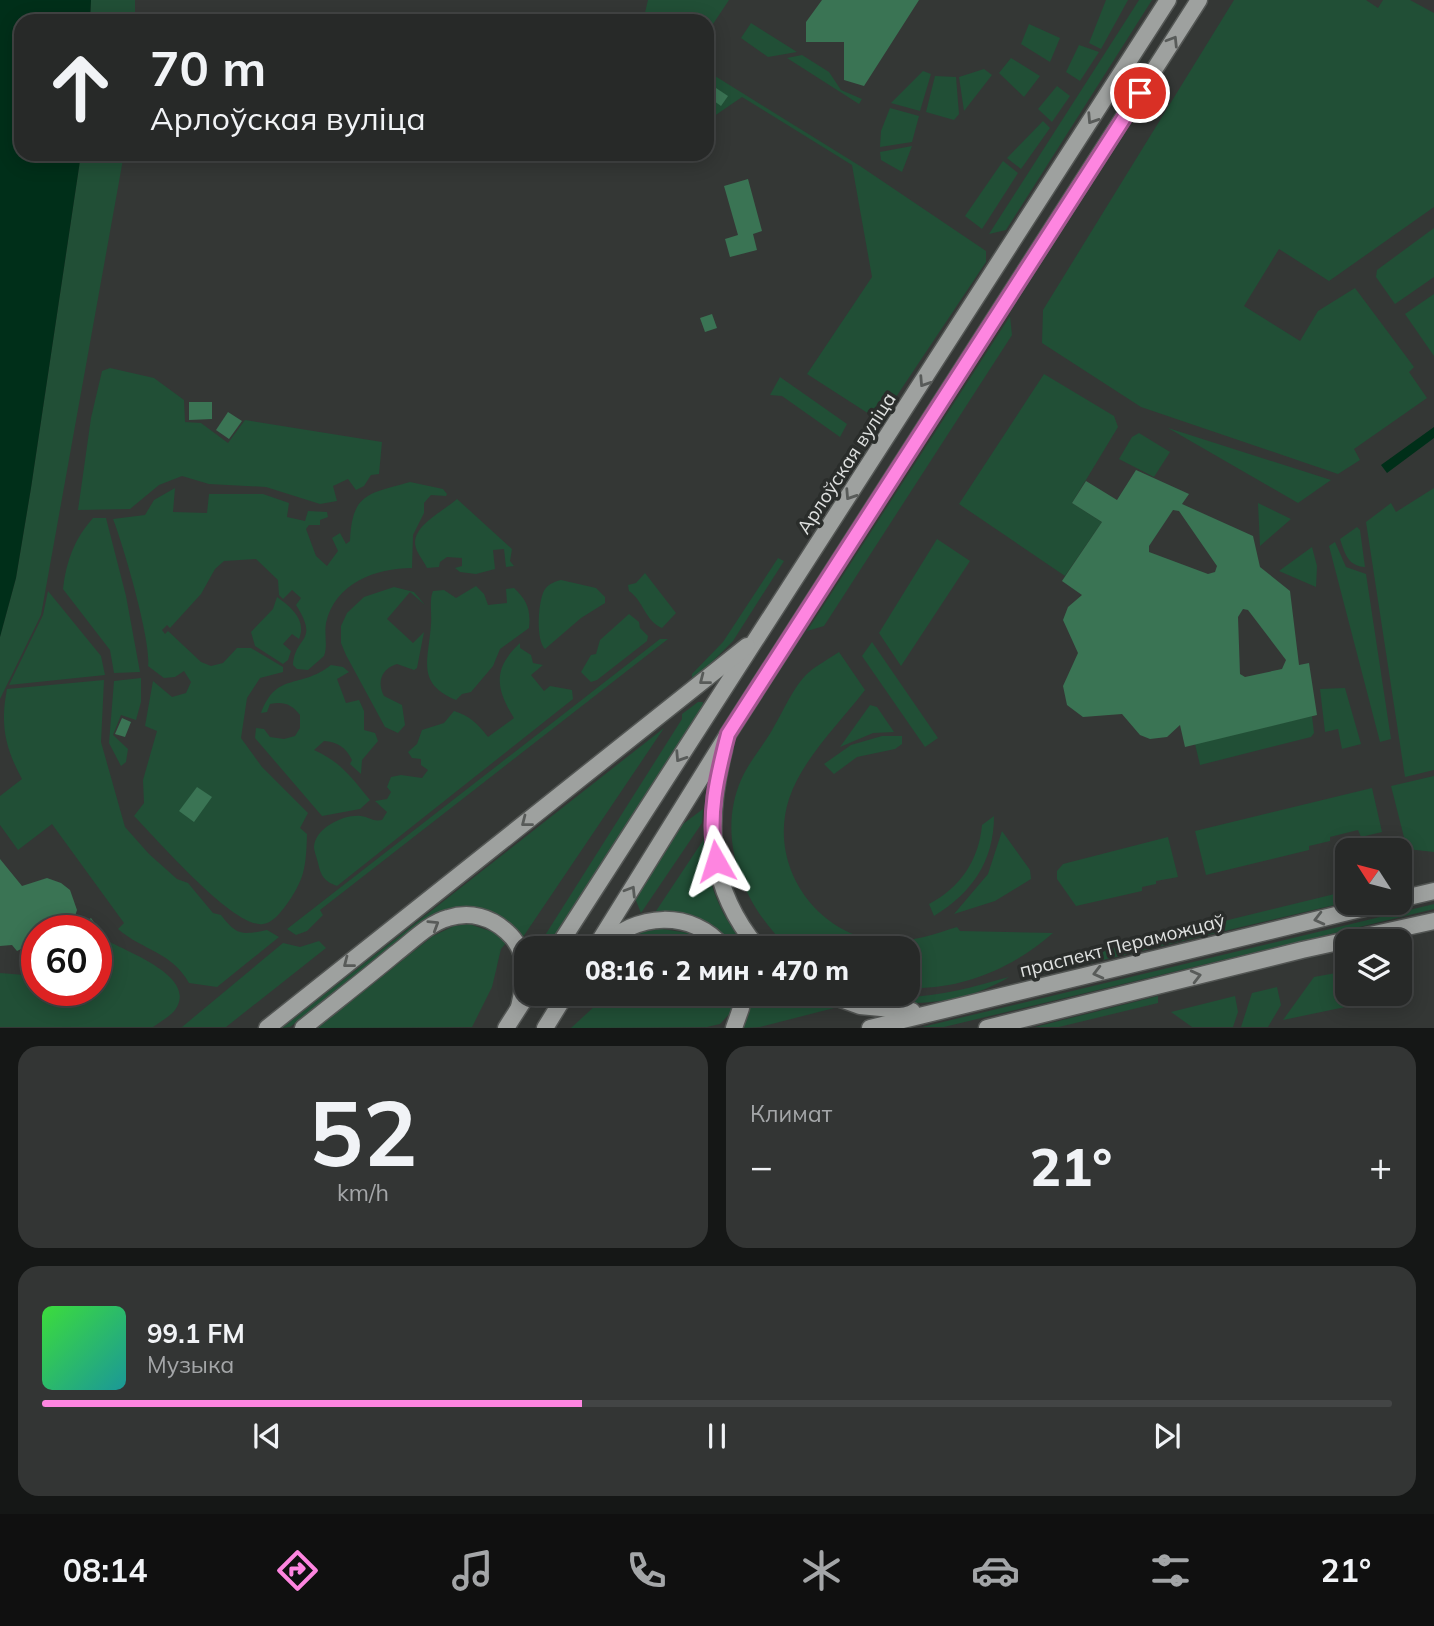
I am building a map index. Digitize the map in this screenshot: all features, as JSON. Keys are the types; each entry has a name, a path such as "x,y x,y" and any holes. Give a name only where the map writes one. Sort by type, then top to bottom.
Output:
{"main road":[{"name":"Арлоўская вуліца","path":"565,936 1168,0"},
{"path":"602,936 728,734 1199,0"},
{"path":"887,438 910,453"},
{"path":"267,1027 757,638"},
{"path":"728,734 715,783 712,844 722,886 733,913 749,936"},
{"path":"1412,896 1434,891"},
{"path":"303,1027 422,933 445,918 460,915 488,919 505,930 514,940"},
{"name":"праспект Пераможцаў","path":"870,1027 1335,915"},
{"path":"618,936 624,931 661,919 695,926 712,936"},
{"path":"987,1027 1302,950 1434,921"},
{"path":"506,1027 520,1006"},
{"path":"545,1027 558,1006"},
{"path":"734,1027 741,1006"},
{"path":"868,1006 935,1012"}],"shaded area":[{"path":"0,0 91,0 90,14 14,14 14,161 80,161 16,578 0,637"},
{"path":"91,0 135,0 135,14 90,14"},
{"path":"648,0 729,0 714,22 714,14 645,14"},
{"path":"1106,0 1128,0 1101,49 1089,43"},
{"path":"1139,0 1152,0 1006,230 989,234"},
{"path":"1234,0 1366,0 1378,8 1383,0 1410,0 1434,13 1434,207 1329,281 1279,249 1244,306 1300,341 1318,311 1355,288 1414,367 1409,372 1427,398 1354,449 1360,460 1338,474 1141,407 1042,343 1043,310"},
{"path":"751,23 797,52 768,57 741,38"},
{"path":"1029,24 1060,38 1050,62 1021,44"},
{"path":"1079,45 1099,52 1080,81 1066,72"},
{"path":"802,55 829,72 841,90 862,99 859,104 787,58"},
{"path":"1011,58 1040,76 1024,97 999,73"},
{"path":"984,69 992,75 964,111 959,77"},
{"path":"923,71 931,74 920,111 891,103"},
{"path":"714,75 860,166 986,251 986,262 880,421 807,374 872,277 852,165 742,97 714,116"},
{"path":"935,76 956,77 959,114 954,120 926,112"},
{"path":"1057,86 1070,96 1052,122 1038,109"},
{"path":"890,108 919,116 912,142 880,147 881,131"},
{"path":"1043,121 1050,128 1021,169 1007,158"},
{"path":"912,146 902,172 881,160 880,152"},
{"path":"80,161 123,161 41,615 0,699 0,637 16,578"},
{"path":"1003,161 1018,173 982,229 965,216"},
{"path":"1434,228 1434,277 1395,304 1376,277 1377,270"},
{"path":"1434,294 1434,356 1405,314"},
{"path":"1010,316 1012,335 824,626 807,631"},
{"path":"110,368 154,378 184,400 185,422 201,423 228,443 245,420 382,442 379,474 371,475 364,486 356,490 348,479 333,486 337,501 320,504 266,487 209,484 182,476 159,485 130,509 78,510 91,418 102,371"},
{"path":"1044,374 1114,416 1118,427 1072,503 1102,522 1065,576 959,504"},
{"path":"780,377 847,424 840,437 782,396 770,395"},
{"path":"1434,427 1434,438 1387,473 1381,465"},
{"path":"1168,428 1331,480 1298,503"},
{"path":"1139,433 1170,452 1154,477 1119,459 1132,437"},
{"path":"410,482 443,489 447,494 431,495 424,503 424,513 413,535 412,568 371,575 348,588 331,609 326,623 324,656 308,670 297,669 293,665 306,633 303,617 296,605 301,598 292,590 283,599 279,595 278,580 256,559 224,561 215,569 201,594 170,628 167,625 162,630 165,634 168,631 201,662 211,666 223,663 237,648 251,648 283,667 283,672 260,678 247,698 241,738 262,767 308,813 300,828 307,834 305,865 296,889 278,915 263,924 250,922 215,898 134,816 144,803 143,780 157,731 145,726 153,681 172,697 186,693 191,682 184,671 175,677 164,678 148,666 141,616 130,570 113,519 145,515 154,500 175,488 173,512 207,513 209,494 263,494 289,503 287,517 305,521 308,511 327,512 328,517 320,520 320,525 309,525 306,529 316,556 327,566 338,551 332,538 340,533 346,544 350,541 351,525 359,504 373,493"},
{"path":"1434,488 1434,770 1405,777 1366,522 1391,503 1396,512"},
{"path":"457,499 512,549 510,561 514,566 506,567 504,549 493,550 495,569 476,574 460,572 455,568 462,566 462,558 447,557 440,562 439,567 427,568 416,548 418,533 422,526"},
{"path":"1258,503 1291,519 1260,546"},
{"path":"93,518 106,518 126,596 140,672 114,673 110,650 63,589 72,550"},
{"path":"1357,527 1360,530 1365,567 1351,562 1340,539"},
{"path":"937,539 970,561 901,666 879,633"},
{"path":"1335,542 1346,567 1366,574 1391,739 1380,742 1329,546"},
{"path":"1312,547 1317,566 1316,587 1279,571"},
{"path":"778,558 784,561 733,641 692,682 692,674 723,642"},
{"path":"645,573 676,613 662,628 652,621 629,591 628,585 636,583"},
{"path":"561,580 596,588 605,597 605,603 581,618 545,649 539,631 541,599 548,586"},
{"path":"476,586 484,594 488,605 507,603 506,589 514,588 527,606 529,628 500,649 493,666 471,692 462,694 456,700 435,686 427,669 432,595 433,591 444,590 456,598"},
{"path":"394,587 414,592 425,605 410,592 387,619 413,643 424,632 417,668 414,670 397,664 387,669 382,677 384,696 402,705 405,725 398,733 385,727 341,643 341,626 347,613 364,597"},
{"path":"48,591 101,656 105,675 9,685 43,615"},
{"path":"277,597 292,610 301,626 299,639 292,634 283,644 291,651 288,660 283,664 255,646 251,632 273,609"},
{"path":"629,614 639,622 640,628 648,636 647,641 591,682 581,672 591,655 596,654 600,640"},
{"path":"660,639 668,639 320,910 323,915 307,931 296,935 287,929"},
{"path":"872,642 938,738 925,747 862,656"},
{"path":"520,643 520,648 531,655 533,663 543,665 531,675 544,691 550,686 572,690 573,699 337,886 326,880 320,871 314,849 319,834 347,817 361,816 382,820 387,812 375,801 387,799 391,792 387,787 391,777 401,775 422,778 428,770 421,765 421,759 412,758 408,752 417,744 422,730 444,723 454,711 473,721 488,737 514,718 503,698 500,679 505,662"},
{"path":"839,652 865,690 822,742 795,784 784,823 785,847 791,870 801,891 816,909 834,924 859,936 777,936 748,893 733,849 731,826 734,803 744,773 797,686 812,670"},
{"path":"331,665 343,667 349,672 337,679 346,703 359,700 364,711 364,730 375,733 378,741 362,760 361,774 350,764 352,760 347,752 337,744 324,741 314,750 339,765 370,800 360,809 322,816 255,738 256,728 264,729 270,737 284,739 295,736 300,728 300,715 287,704 279,703 270,704 267,712 261,713 267,700 282,686 319,673"},
{"path":"141,678 141,702 136,720 121,715 113,735 128,749 126,762 121,766 109,743 114,681"},
{"path":"104,680 101,742 125,827 149,854 177,879 188,883 213,913 221,915 231,927 246,933 267,930 279,937 217,987 189,983 174,964 118,929 124,923 52,824 18,850 0,825 0,796 22,779 8,746 4,725 7,689"},
{"path":"1345,688 1361,744 1342,749 1338,729 1325,732 1320,689"},
{"path":"698,702 703,702 702,708 556,936 545,936 682,719 682,714"},
{"path":"870,705 877,707 894,732 873,733 840,747"},
{"path":"1312,716 1314,733 1311,737 1200,765 1195,744"},
{"path":"664,728 524,936 503,919 483,909 462,907 436,914 290,1027 282,1028"},
{"path":"882,736 902,736 902,744 895,749 857,757 834,774 824,764 851,745"},
{"path":"1434,776 1434,852 1412,850 1412,838 1404,838 1391,786"},
{"path":"1372,788 1382,832 1361,837 1358,830 1330,837 1330,841 1309,846 1309,850 1206,875 1195,831"},
{"path":"703,809 702,823 641,913 635,898 683,824"},
{"path":"994,816 990,847 978,874 959,897 934,916 929,904 950,890 966,872 977,850 982,825"},
{"path":"1002,831 1030,870 1031,879 995,901 954,914 988,874"},
{"path":"1168,837 1178,877 1156,881 1156,884 1142,887 1142,891 1076,906 1057,879 1057,871 1063,864"},
{"path":"704,839 711,884 722,911 738,936 724,936 710,924 690,915 656,911"},
{"path":"1335,894 1335,905 1044,974 1049,967 1061,961"},
{"path":"1434,904 1434,909 1412,914 1412,909"},
{"path":"1388,915 1409,915 1351,929 1335,929 1335,933 944,1027 922,1027"},
{"path":"469,924 496,933 506,943 501,949 492,987 472,1027 318,1028 433,936 454,926"},
{"path":"957,927 960,931 1053,933 1021,957 986,974 967,981 920,988 920,938"},
{"path":"662,929 698,936 638,936 641,932"},
{"path":"319,941 326,948 226,1027 182,1027 283,943 300,947"},
{"path":"112,943 157,967 177,987 180,998 175,1010 153,1027 0,1027 0,973 21,975 21,1006 112,1006"},
{"path":"1335,973 1335,1006 1350,1006 1283,1020 1314,977"},
{"path":"1009,977 993,986 959,998 920,1003 920,996"},
{"path":"1277,987 1281,1005 1268,1027 1241,1027 1252,993"},
{"path":"1158,996 1158,1003 1059,1027 1035,1027"},
{"path":"1235,996 1238,1012 1233,1027 1192,1027 1171,1012"},
{"path":"595,1006 733,1006 733,1010 720,1024 707,1027 571,1028"},
{"path":"747,1006 838,1007 760,1027 742,1028"}],"building":[{"path":"822,0 919,0 864,86 844,80 844,42 806,42 806,22"},
{"path":"714,87 728,96 721,106 714,101"},
{"path":"748,179 762,231 753,234 757,250 730,257 725,239 738,235 724,186"},
{"path":"712,314 717,328 705,332 700,318"},
{"path":"189,402 212,402 212,419 189,420"},
{"path":"228,412 242,421 229,439 216,430"},
{"path":"1136,470 1189,494 1182,504 1253,536 1260,567 1290,591 1299,665 1309,663 1317,715 1185,747 1180,725 1167,737 1150,739 1140,735 1122,714 1083,717 1067,705 1063,686 1078,653 1063,620 1068,607 1082,595 1062,581 1102,522 1072,503 1086,481 1117,500","holes":["1173,510 1179,511 1217,566 1215,572 1208,574 1149,552 1149,546","1243,609 1248,610 1286,660 1282,669 1245,677 1240,674 1238,617"]},
{"path":"122,718 131,722 125,737 115,734"},
{"path":"197,787 212,797 194,822 179,811"},
{"path":"0,859 22,886 47,878 70,890 77,910 75,915 21,915 21,949 17,951 12,945 0,946"}],"route":[{"path":"716,861 712,844 715,783 728,734 1140,93"}]}
